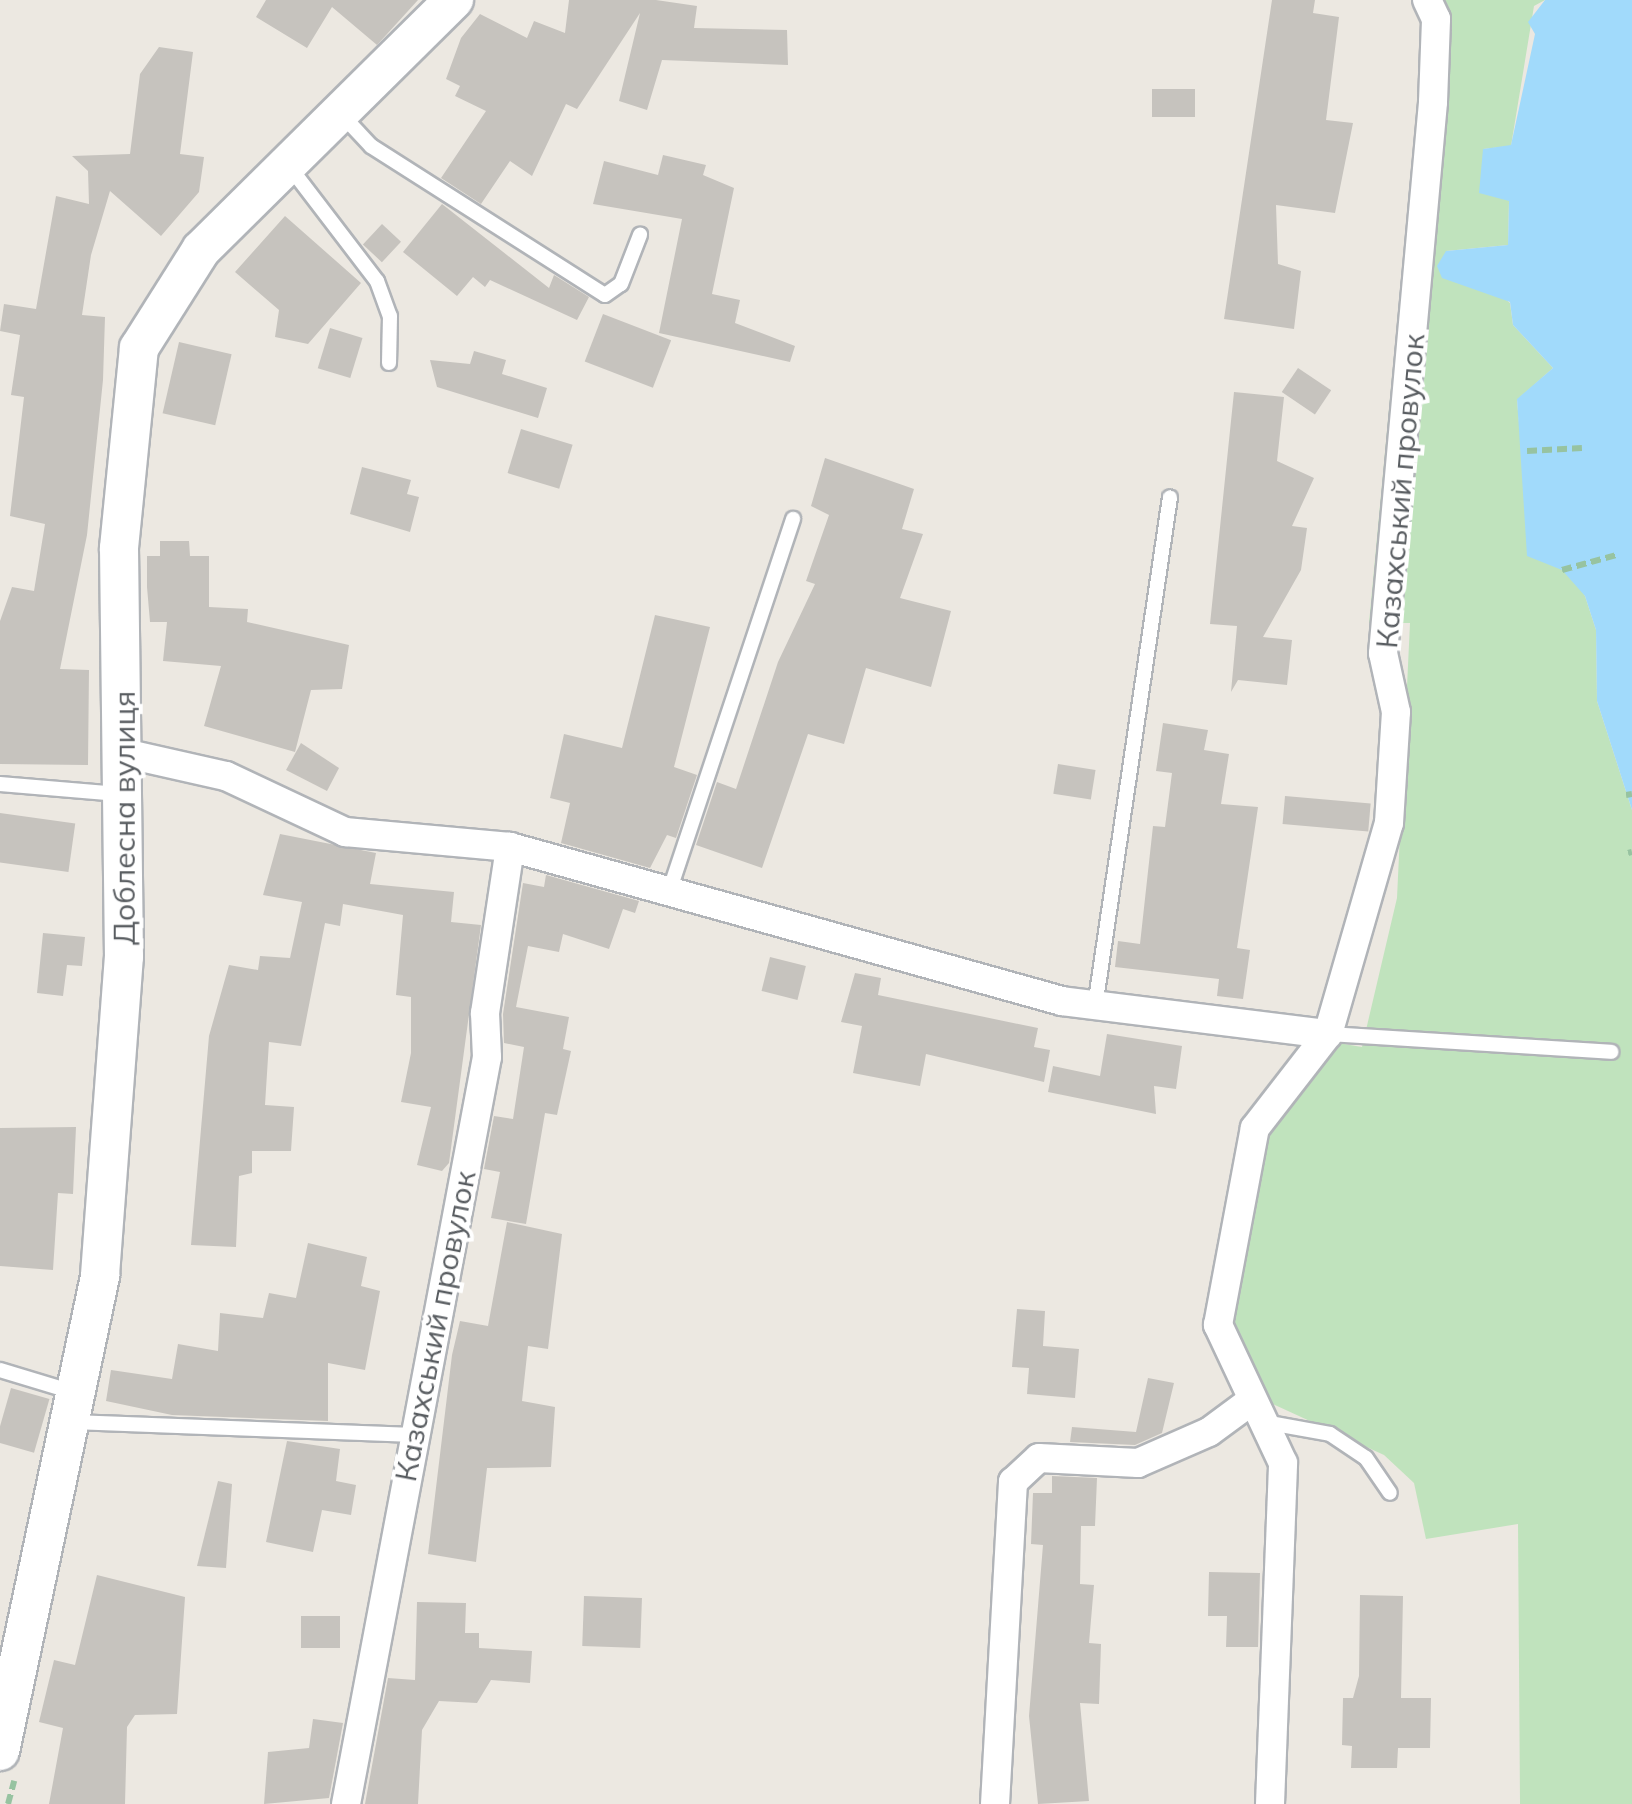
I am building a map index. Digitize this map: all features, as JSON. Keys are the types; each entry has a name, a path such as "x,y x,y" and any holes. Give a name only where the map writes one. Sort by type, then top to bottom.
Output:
{"street":[{"name":"Доблесна вулиця","path":"8,1760 76,1408 103,1235 128,754 120,548 139,348 201,250 454,0"},
{"name":"Казахський провулок","path":"1270,1804 1283,1463 1218,1325 1256,1128 1328,1034 1389,823 1396,712 1382,653 1434,102 1436,20 1427,0"},
{"path":"128,754 226,776 345,832 510,847 671,886 890,956 1062,1001 1096,1000 1328,1034"},
{"name":"Казахський провулок","path":"346,1804 487,1057 485,1013 510,847"},
{"path":"995,1804 1012,1482 1039,1458 1138,1463 1257,1412"}],"lane":[{"path":"342,114 371,146 605,294 621,284 640,235"},
{"path":"288,166 377,281 390,316 389,363"},
{"path":"1096,1000 1170,497"},
{"path":"671,886 793,519"},
{"path":"0,784 127,794"},
{"path":"1328,1034 1610,1052"},
{"path":"0,1370 76,1408 414,1435"},
{"path":"1257,1412 1330,1434 1366,1458 1390,1493"}],"path":[{"path":"1527,451 1582,448"},
{"path":"1562,570 1616,555"},
{"path":"8,1760 8,1804"}],"green space":[{"path":"1412,0 1545,0 1534,6 1511,146 1483,149 1509,201 1508,245 1446,251 1510,303 1513,325 1553,368 1517,400 1526,503 1585,596 1596,630 1597,701 1632,810 1632,1804 1520,1804 1518,1524 1426,1539 1414,1483 1384,1455 1264,1400 1231,1324 1264,1140 1332,1042 1362,1047 1397,898 1410,623 1369,623 1425,24"}],"water":[{"path":"1545,0 1632,0 1632,810 1597,701 1596,630 1585,596 1562,570 1527,556 1517,399 1553,368 1513,325 1510,302 1442,278 1437,266 1446,251 1508,245 1509,201 1479,193 1483,149 1511,145 1535,34 1528,22"}],"building":[{"path":"266,0 418,0 377,45 332,7 307,48 256,17"},
{"path":"569,0 656,0 697,6 694,28 787,30 788,65 662,60 647,110 619,101 640,13 577,109 566,104 532,176 510,161 481,204 441,178 486,111 455,96 460,86 446,79 461,38 480,14 527,38 534,21 565,33"},
{"path":"1272,0 1315,0 1313,13 1339,17 1326,120 1353,123 1335,213 1276,205 1278,264 1301,271 1294,329 1224,319"},
{"path":"159,47 193,52 180,154 204,157 199,192 161,236 110,191 91,255 82,315 105,317 103,380 87,535 60,669 89,670 88,765 0,764 0,621 12,587 34,591 45,524 10,516 24,397 11,395 20,335 0,331 4,304 36,309 56,196 89,204 88,171 72,156 130,154 140,74"},
{"path":"1152,89 1195,89 1195,117 1152,117"},
{"path":"663,155 706,165 703,175 734,188 712,294 740,300 735,323 795,346 790,362 659,333 682,219 593,204 604,161 658,175"},
{"path":"442,204 549,288 554,275 589,297 577,320 490,280 485,287 473,277 457,296 403,252"},
{"path":"285,216 361,283 308,344 275,337 279,310 235,272"},
{"path":"382,224 401,242 382,262 363,244"},
{"path":"603,314 671,340 653,388 585,362"},
{"path":"330,328 363,338 350,378 318,368"},
{"path":"179,342 232,354 215,425 163,413"},
{"path":"474,351 506,360 502,374 547,388 538,418 437,387 430,360 470,364"},
{"path":"1298,368 1331,390 1315,414 1282,392"},
{"path":"1234,392 1284,397 1277,461 1314,478 1292,526 1307,528 1301,570 1263,637 1292,640 1287,685 1238,680 1231,692 1237,626 1210,624"},
{"path":"521,429 573,445 559,489 508,473"},
{"path":"825,458 914,489 902,529 923,534 900,598 951,611 931,687 866,668 844,744 808,734 762,868 696,845 717,782 736,789 778,662 815,584 806,581 829,515 811,506"},
{"path":"362,467 411,480 407,494 419,497 410,532 350,514"},
{"path":"160,541 189,541 190,556 209,556 209,607 248,609 247,622 349,645 342,689 311,690 295,752 204,726 221,666 163,661 167,622 150,622 147,587 147,556 160,556"},
{"path":"655,615 710,627 674,767 697,775 676,838 667,835 650,868 561,843 570,803 550,798 564,734 622,748"},
{"path":"1163,723 1208,730 1204,750 1229,754 1221,804 1258,807 1237,948 1250,950 1243,999 1217,996 1219,979 1115,967 1118,941 1140,944 1153,826 1165,827 1172,773 1156,771"},
{"path":"301,743 339,768 327,791 286,770"},
{"path":"1058,764 1096,770 1091,800 1053,794"},
{"path":"1285,796 1371,803 1368,831 1283,824"},
{"path":"0,813 75,824 68,872 0,862"},
{"path":"280,834 376,853 370,884 454,892 451,922 481,925 449,1163 442,1171 417,1165 431,1107 401,1102 411,1053 411,997 396,995 403,915 343,904 340,926 325,923 301,1046 269,1042 265,1105 294,1107 291,1151 252,1151 252,1173 239,1176 236,1247 191,1245 209,1036 229,965 258,970 260,956 290,958 302,902 263,895"},
{"path":"546,875 639,901 635,913 623,909 609,949 563,934 559,952 528,946 516,1007 569,1017 563,1049 571,1051 557,1115 545,1113 526,1224 491,1218 500,1172 484,1169 494,1116 513,1119 524,1047 504,1043 503,1014 523,883 544,887"},
{"path":"43,933 85,937 82,966 67,965 63,996 37,993"},
{"path":"770,957 806,966 797,1000 762,991"},
{"path":"855,973 881,978 878,995 1038,1028 1034,1047 1050,1050 1044,1082 926,1054 920,1086 853,1073 862,1026 841,1022"},
{"path":"1107,1034 1182,1046 1176,1089 1154,1086 1156,1114 1048,1092 1053,1066 1100,1076"},
{"path":"76,1127 73,1194 58,1193 53,1270 0,1266 0,1128"},
{"path":"507,1222 562,1234 548,1349 528,1346 522,1401 555,1407 551,1467 487,1468 476,1562 428,1554 452,1355 460,1321 488,1326"},
{"path":"308,1243 367,1257 361,1286 380,1291 365,1370 328,1363 328,1421 172,1415 106,1401 111,1370 172,1379 178,1344 218,1351 220,1313 263,1318 269,1293 296,1298"},
{"path":"1017,1309 1045,1311 1043,1346 1079,1349 1075,1398 1027,1394 1029,1368 1012,1367"},
{"path":"1148,1378 1174,1383 1162,1433 1135,1445 1070,1442 1072,1427 1136,1432"},
{"path":"11,1388 49,1399 34,1453 0,1443 0,1426"},
{"path":"287,1441 340,1449 336,1481 356,1485 351,1515 322,1510 313,1552 266,1542"},
{"path":"1052,1476 1097,1478 1095,1526 1081,1526 1080,1584 1094,1585 1089,1643 1101,1644 1099,1704 1080,1703 1089,1801 1038,1804 1029,1716 1043,1545 1031,1544 1033,1493 1052,1493"},
{"path":"218,1481 232,1484 226,1568 197,1566"},
{"path":"1209,1572 1260,1573 1258,1647 1226,1647 1227,1616 1208,1616"},
{"path":"97,1575 185,1597 177,1714 135,1715 127,1727 125,1804 49,1804 63,1728 39,1722 54,1660 75,1665"},
{"path":"1360,1595 1403,1596 1401,1698 1431,1698 1430,1748 1398,1748 1397,1768 1351,1768 1352,1746 1342,1745 1343,1698 1353,1698 1359,1676"},
{"path":"584,1596 642,1598 640,1648 582,1646"},
{"path":"417,1602 466,1603 465,1633 479,1633 479,1648 532,1651 530,1683 491,1680 477,1703 439,1701 422,1730 418,1804 365,1804 388,1678 415,1680"},
{"path":"301,1616 340,1616 340,1648 301,1648"},
{"path":"313,1719 343,1723 329,1798 264,1804 268,1752 309,1748"}]}
